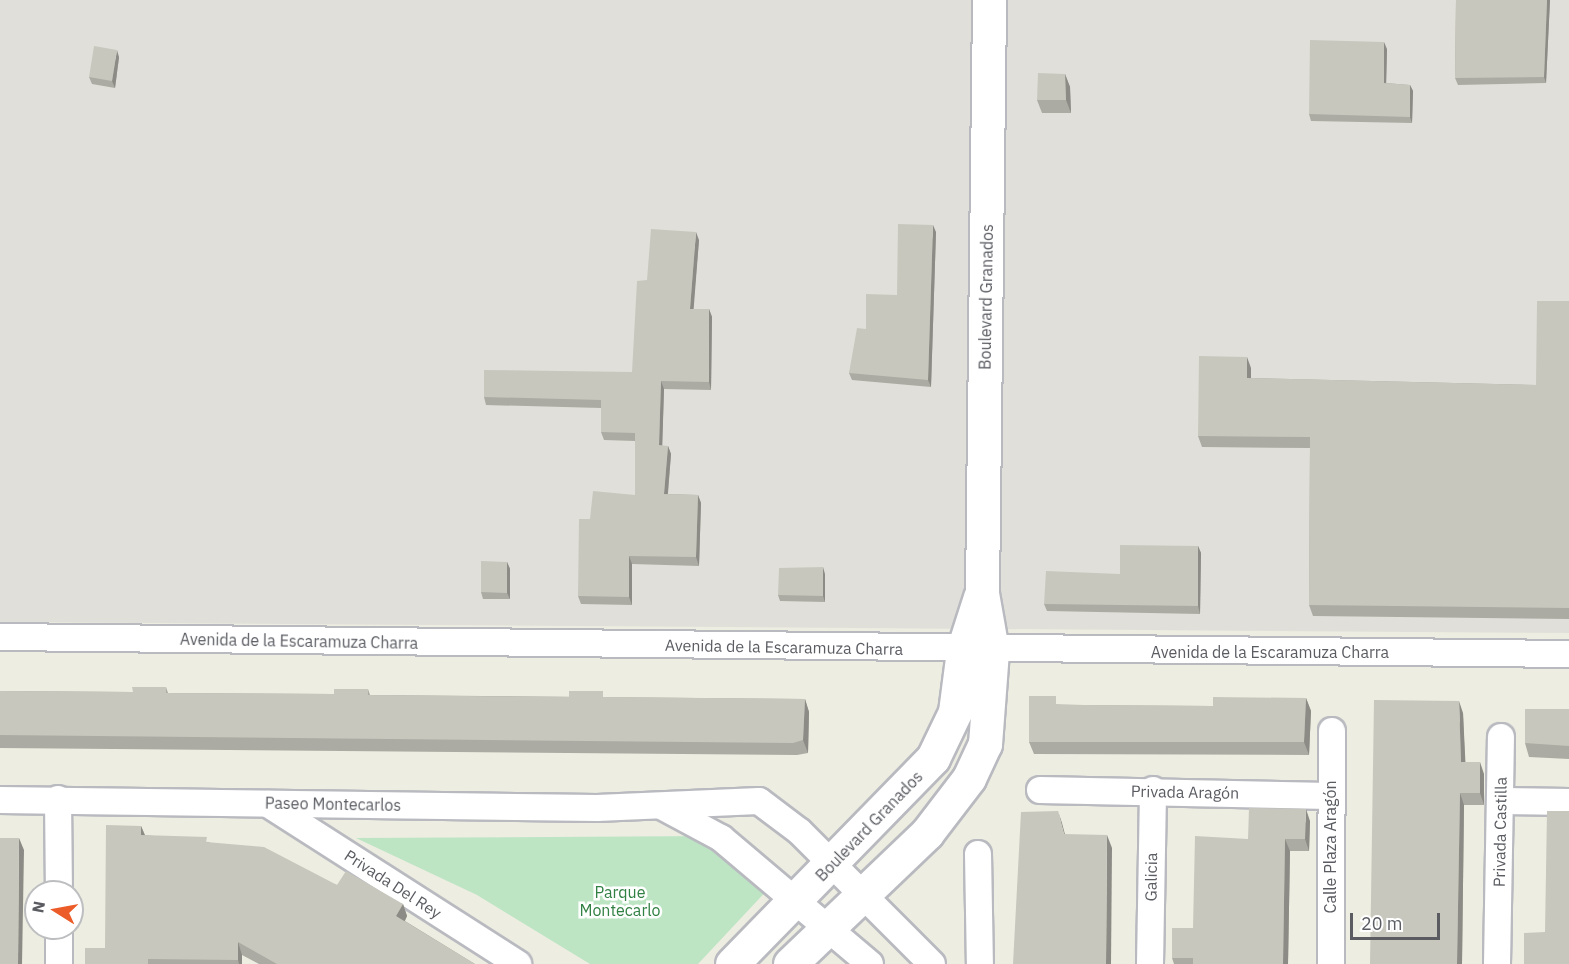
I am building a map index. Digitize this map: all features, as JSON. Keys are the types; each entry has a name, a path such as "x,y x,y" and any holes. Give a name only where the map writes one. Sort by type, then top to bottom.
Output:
{"street":[{"name":"Boulevard Granados","path":"732,964 795,903 933,758 955,712 978,650 982,593 989,0"},
{"name":"Avenida de la Escaramuza Charra","path":"0,637 978,650 1569,654"},
{"name":"Boulevard Granados","path":"790,964 927,833 969,778 985,744 992,707 978,650"},
{"name":"Calle Plaza Aragón","path":"1331,964 1329,796 1332,731"},
{"name":"Privada Castilla","path":"1497,964 1502,801 1501,737"},
{"name":"Privada Aragón","path":"1041,790 1153,790 1329,796"},
{"name":"Galicia","path":"1150,964 1153,790"},
{"path":"58,799 59,880"},
{"name":"Paseo Montecarlos","path":"0,800 665,808 759,801 832,864 932,964"},
{"path":"1502,801 1569,802"},
{"name":"Privada Del Rey","path":"267,803 518,964"},
{"name":"Paseo Montecarlos","path":"665,808 721,838 825,929 870,964"},
{"path":"978,854 980,964"},
{"path":"59,940 59,964"}],"shaded area":[{"path":"0,0 1569,0 1569,633 0,622"}],"green space":[{"name":"Parque Montecarlo","path":"714,836 770,887 698,964 590,964 477,895 356,838"}],"building":[{"path":"1456,0 1547,0 1544,77 1455,78"},
{"path":"1310,40 1384,42 1384,83 1410,85 1410,117 1309,114"},
{"path":"94,46 117,50 112,81 89,77"},
{"path":"1038,73 1065,74 1066,100 1037,100"},
{"path":"898,224 933,225 928,380 849,373 857,328 866,329 866,294 897,295"},
{"path":"651,229 696,232 690,309 709,309 709,382 661,381 659,445 668,446 664,494 698,495 696,557 629,556 629,597 578,596 579,519 590,519 593,491 635,495 635,433 601,432 601,400 484,397 484,370 632,372 637,281 647,280"},
{"path":"1537,301 1569,301 1569,608 1309,605 1310,437 1198,436 1199,356 1247,357 1247,378 1536,385"},
{"path":"1120,545 1198,546 1198,606 1044,604 1046,571 1120,574"},
{"path":"481,561 507,562 507,593 481,592"},
{"path":"823,567 823,596 778,595 779,568"},
{"path":"132,687 166,687 166,693 334,694 334,689 368,689 368,695 569,697 569,691 603,691 603,697 805,699 803,740 793,743 0,735 0,691 133,692"},
{"path":"1029,696 1056,696 1056,704 1213,706 1213,697 1306,698 1304,742 1029,742"},
{"path":"1374,700 1459,701 1461,762 1480,762 1480,793 1460,793 1457,964 1370,964"},
{"path":"1525,709 1569,709 1569,746 1525,743"},
{"path":"1249,808 1306,809 1305,839 1285,839 1283,964 1193,964 1193,958 1172,958 1172,928 1193,928 1195,836 1248,839"},
{"path":"1058,811 1064,834 1107,835 1106,964 1013,964 1021,812"},
{"path":"1547,811 1569,811 1569,964 1524,964 1524,933 1545,932"},
{"path":"106,825 141,826 141,835 207,837 206,842 264,847 337,885 346,871 403,904 396,916 475,964 277,964 238,942 238,960 148,959 148,964 85,964 85,948 105,948"},
{"path":"0,838 19,838 18,964 0,964"}]}
